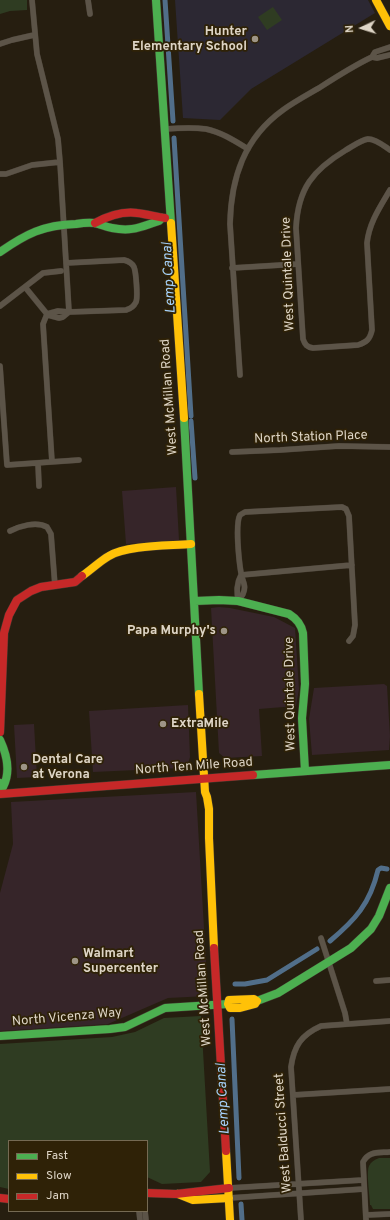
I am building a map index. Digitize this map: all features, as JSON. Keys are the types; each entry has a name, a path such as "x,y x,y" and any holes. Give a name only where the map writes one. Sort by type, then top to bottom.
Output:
{"main road":[{"name":"West McMillan Road","path":"156,0 195,601 204,778 209,821 212,922 230,1220"},
{"path":"376,0 390,26"},
{"path":"95,223 102,219 126,212 162,218 171,217"},
{"path":"0,252 32,232 50,226 95,223 110,228 132,230 159,221 162,218"},
{"path":"0,732 2,633 17,600 31,591 41,587 75,582 110,555 124,550 191,544"},
{"path":"195,601 238,601"},
{"name":"West Quintale Drive","path":"238,601 290,614 301,626 305,684 302,718 305,771"},
{"path":"0,740 5,748 7,763 7,781 2,789"},
{"name":"North Ten Mile Road","path":"2,789 390,766"},
{"name":"North Vicenza Way","path":"0,1036 124,1027 140,1021 165,1008 228,1004 230,1008 240,1008 255,1004 257,1001 278,993 351,948 371,929 387,905 390,888"},
{"path":"148,1193 176,1194 229,1188"},
{"path":"176,1194 194,1200 229,1198"}],"street":[{"path":"32,0 34,35 37,54 58,139 69,312"},
{"path":"88,0 90,14"},
{"path":"0,44 34,35"},
{"path":"240,375 232,268 230,206 233,188 240,165 253,141 267,124 282,111 341,74 372,57 375,52 390,47"},
{"path":"372,57 377,58 390,55"},
{"path":"165,129 206,129 220,133 248,149"},
{"name":"West Quintale Drive","path":"390,150 374,140 368,139 361,142 328,161 315,174 305,188 300,200 296,228 303,339 306,346 313,348 358,345 364,344 368,340 372,330 367,243 368,235 373,221 390,190"},
{"path":"0,174 6,174 32,165 60,162"},
{"path":"47,314 58,311 126,310 136,304 135,269 132,264 124,260 66,263"},
{"path":"232,268 298,264"},
{"path":"0,306 43,272 61,271"},
{"path":"25,287 47,314"},
{"path":"47,314 43,324 52,462"},
{"path":"0,366 6,465 79,460"},
{"name":"North Station Place","path":"232,452 339,446 390,447"},
{"path":"38,463 39,486"},
{"path":"238,601 236,592 241,576 237,523 240,515 245,512 338,506 342,507 346,510 349,516 352,565 355,625 353,636 349,641"},
{"path":"10,531 22,526 41,525 47,527 51,534 55,586"},
{"path":"241,576 246,574 352,565"},
{"path":"321,938 345,1012 347,1024 390,1021"},
{"path":"376,981 390,980"},
{"name":"West Balducci Street","path":"301,1220 291,1067 293,1056 297,1045 310,1031 321,1026 347,1024"},
{"path":"293,1096 390,1089"},
{"path":"390,1152 371,1153 363,1162 366,1218 390,1214"},
{"path":"229,1188 363,1180"},
{"path":"229,1198 364,1189"}],"shaded area":[{"name":"Hunter Elementary School","path":"175,0 368,0 375,13 251,89 220,120 183,118"},
{"path":"176,487 179,540 126,544 122,491"},
{"path":"219,607 274,617 295,628 299,689 296,706 259,709 262,756 225,758 219,753 211,608"},
{"path":"384,684 387,686 390,736 389,750 312,755 309,719 314,688"},
{"path":"188,705 190,757 188,764 181,768 93,772 89,711"},
{"path":"34,724 37,777 17,778 14,725"},
{"path":"196,792 208,996 168,998 108,1024 0,1031 0,893 13,844 11,802"}],"green space":[{"path":"0,0 27,0 27,10 10,11 0,14"},
{"path":"273,7 282,20 267,30 258,17"},
{"path":"201,1016 210,1172 201,1182 162,1184 148,1177 148,1140 8,1140 8,1189 0,1187 0,1044 112,1037 135,1032 164,1018"},
{"path":"379,1158 390,1158 390,1209 373,1209 370,1205 368,1169 374,1160"}],"waterway":[{"name":"Lemp Canal","path":"165,0 173,121"},
{"name":"Lemp Canal","path":"174,138 191,416"},
{"name":"Lemp Canal","path":"191,421 195,478"},
{"path":"330,941 347,926 366,902 375,882 378,870 381,868 387,869"},
{"path":"235,984 245,984 267,980 317,949"},
{"name":"Lemp Canal","path":"232,1019 239,1178"},
{"name":"Lemp Canal","path":"241,1204 242,1220"}],"traffic: fast":[{"path":"156,0 171,223"},
{"path":"0,252 27,235 54,226 96,223 112,228 131,229 159,221 162,218"},
{"path":"184,418 199,694"},
{"path":"195,601 238,601 289,614 300,624 303,633 305,684 302,718 305,771"},
{"path":"0,740 5,752 7,764 7,775 3,787 0,783"},
{"path":"253,775 390,765"},
{"path":"257,1001 278,993 351,948 371,929 379,916 390,888"},
{"path":"0,1036 125,1027 165,1008 228,1004"}],"traffic: slow":[{"path":"376,0 390,26"},
{"path":"171,223 184,418"},
{"path":"82,576 106,558 117,552 137,548 191,544"},
{"path":"199,694 205,792 209,809 214,948"},
{"path":"254,999 257,1001 255,1004 240,1008 230,1008 228,1004 229,1000 254,999"},
{"path":"226,1151 230,1220"},
{"path":"178,1194 193,1200 229,1198"}],"traffic: jam":[{"path":"95,223 121,213 141,213 165,218"},
{"path":"0,732 4,633 9,615 17,600 31,591 41,587 75,582 82,576"},
{"path":"0,794 253,775"},
{"path":"214,948 226,1151"},
{"path":"148,1193 176,1194 229,1188"},
{"path":"0,1198 8,1199"}],"place":[{"name":"Hunter Elementary School","path":"255,39"},
{"name":"Papa Murphy's","path":"224,631"},
{"name":"ExtraMile","path":"163,724"},
{"name":"Dental Care at Verona","path":"24,767"},
{"name":"Walmart Supercenter","path":"75,961"}]}
